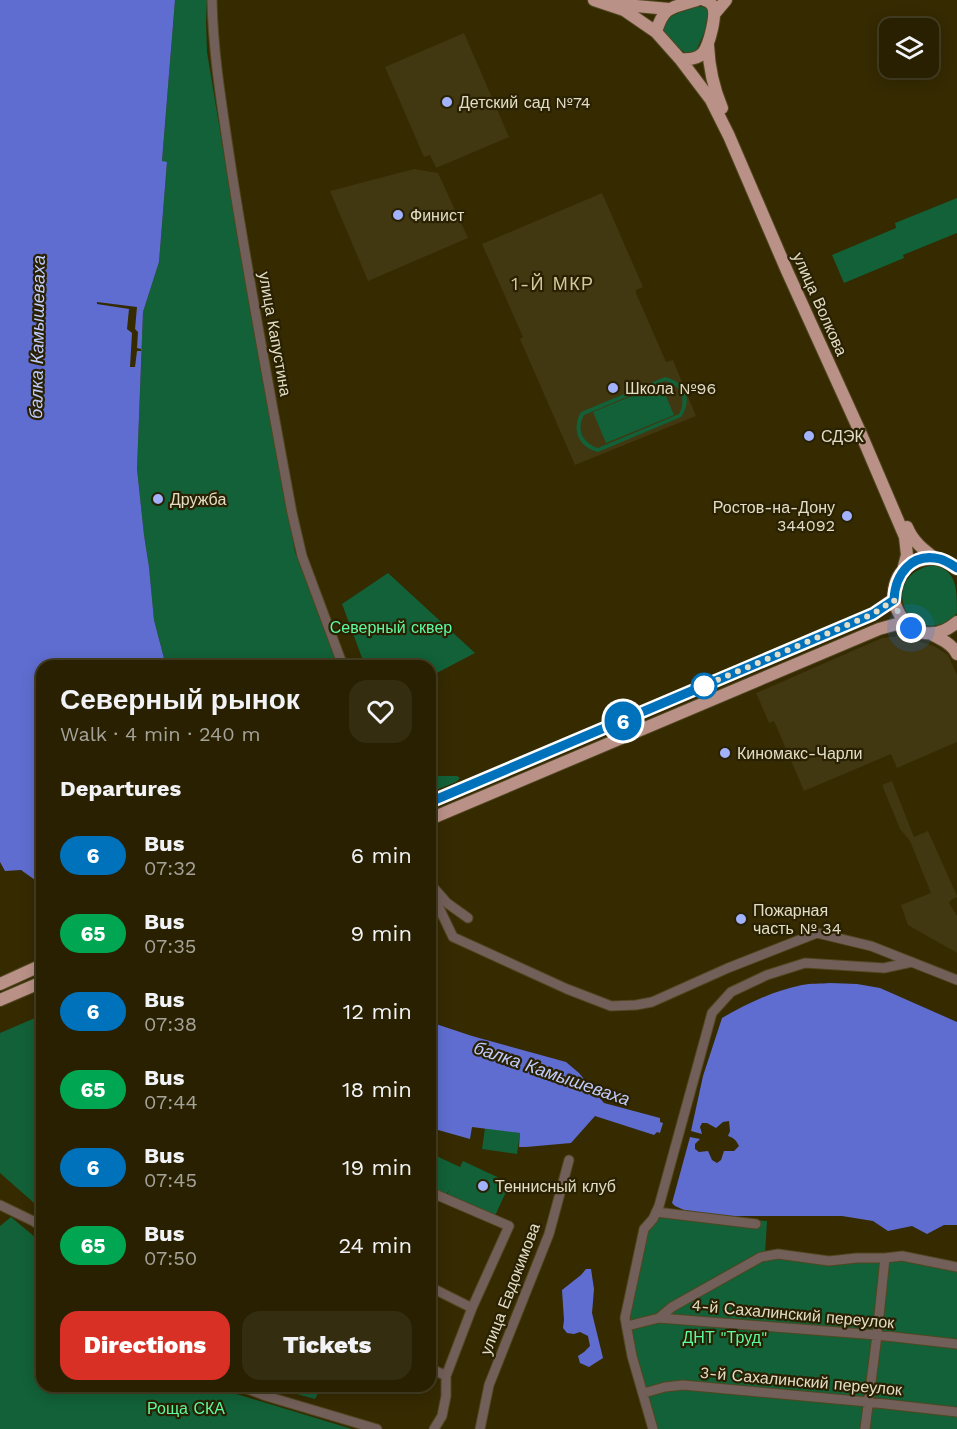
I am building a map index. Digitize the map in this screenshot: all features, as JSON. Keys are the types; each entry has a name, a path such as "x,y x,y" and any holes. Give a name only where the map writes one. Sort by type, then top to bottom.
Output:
{"main road":[{"name":"улица Волкова","path":"594,0 624,10 656,32 711,100 729,136 905,537 907,555 894,588 894,600"},
{"path":"611,0 625,5 669,9 697,0"},
{"path":"704,0 713,6 715,13"},
{"path":"715,13 726,0"},
{"path":"656,32 663,15 669,9"},
{"name":"улица Волкова","path":"715,13 708,45 709,66 717,97 910,535 920,547 957,568"},
{"path":"680,59 696,58 708,45"},
{"path":"903,570 923,559 936,558"},
{"path":"436,799 873,614 894,600 897,612 904,622 919,632 942,632 957,622"},
{"path":"436,816 879,629 904,622"},
{"path":"930,633 945,640 957,654"},
{"path":"0,984 36,968"},
{"path":"0,1000 36,985"}],"street":[{"name":"улица Капустина","path":"212,0 215,59 238,213 292,513 302,556 341,660"},
{"path":"436,891 447,903 468,918"},
{"path":"436,902 453,937 567,989 611,1006 652,1002 728,968 817,933 871,946 957,980"},
{"path":"653,1429 632,1356 625,1318 644,1229 653,1219 659,1206 712,1014 731,992 767,975 805,963 884,968 912,962"},
{"name":"улица Евдокимова","path":"480,1429 489,1385 549,1234 569,1160"},
{"name":"улица Евдокимова","path":"434,1429 442,1416 446,1396 446,1376 472,1308 509,1226 436,1195"},
{"path":"0,1205 36,1224"},
{"path":"656,1212 756,1224"},
{"path":"658,1318 672,1307 761,1257 778,1254 829,1260 902,1256 957,1267"},
{"path":"865,1429 885,1258"},
{"name":"улица Евдокимова","path":"436,1290 472,1308"},
{"name":"4-й Сахалинский переулок","path":"627,1326 658,1318 877,1335 957,1344"},
{"path":"436,1371 446,1376"},
{"name":"3-й Сахалинский переулок","path":"644,1393 683,1385 957,1412"},
{"path":"256,1392 377,1429"}],"shaded area":[{"name":"Детский сад №74","path":"464,33 509,137 436,168 430,155 424,157 385,67"},
{"name":"Финист","path":"414,169 438,173 468,238 368,281 330,191"},
{"path":"602,193 643,287 636,290 636,293 666,362 673,360 696,416 575,465 520,339 523,337 482,244"},
{"path":"901,636 934,646 948,655 957,675 957,742 897,768 891,754 804,791 774,721 769,723 756,693 882,638"},
{"path":"892,781 914,837 928,831 957,896 949,903 957,916 957,953 908,925 901,905 931,893 910,841 900,829 882,785"}],"green space":[{"name":"Дружба","path":"175,0 207,0 207,52 234,216 295,552 337,660 164,660 154,620 137,469 143,312 159,262 167,163 162,162"},
{"path":"698,6 707,8 711,18 697,49 686,53 665,35 664,23 680,12"},
{"path":"957,198 957,233 844,283 832,255 896,228 895,223"},
{"path":"665,377 678,383 687,398 687,404 681,417 598,452 591,450 581,442 578,436 577,425 581,412","holes":["665,381 671,383 681,394 682,404 679,414 598,448 584,439 581,430 584,415"]},
{"path":"661,384 674,415 606,443 593,412"},
{"path":"934,565 947,572 954,582 957,613 944,624 925,625 914,620 907,612 903,601 903,590 908,579 918,570"},
{"name":"Северный сквер","path":"388,573 475,653 436,673 436,660 363,660 342,604"},
{"path":"436,776 457,776 460,778 436,790"},
{"path":"36,1018 36,1205 0,1173 0,1033"},
{"path":"485,1128 520,1133 517,1154 482,1149"},
{"path":"436,1156 460,1167 463,1161 510,1183 494,1218 447,1196 449,1190 446,1195 436,1190"},
{"name":"ДНТ \"Труд\"","path":"660,1208 700,1217 767,1221 765,1254 892,1259 957,1270 957,1429 655,1429 636,1363 626,1309 640,1236"},
{"name":"Роща СКА","path":"11,1217 36,1238 36,1392 230,1392 352,1429 0,1429 0,1226"},
{"path":"290,1392 319,1392 315,1399"}],"water":[{"name":"балка Камышеваха","path":"0,0 175,0 162,161 167,162 159,262 143,312 137,469 154,620 164,660 36,660 36,881 21,870 5,871 0,862"},
{"path":"830,983 880,988 957,1022 957,1225 944,1225 927,1234 912,1226 888,1231 873,1221 842,1216 723,1216 684,1210 672,1203 690,1137 700,1139 695,1144 695,1149 699,1152 708,1151 712,1160 717,1163 721,1160 724,1151 734,1151 739,1146 728,1136 729,1121 723,1122 716,1128 702,1123 700,1127 702,1134 691,1131 703,1076 722,1018 771,994 805,984"},
{"name":"балка Камышеваха","path":"436,1024 566,1062 579,1073 604,1103 660,1118 660,1122 663,1123 660,1133 657,1132 654,1135 595,1116 571,1143 526,1147 519,1147 520,1133 472,1127 470,1139 436,1129"},
{"path":"586,1269 591,1269 594,1289 592,1313 603,1358 589,1367 580,1363 578,1356 590,1346 588,1336 580,1332 567,1333 563,1328 562,1290"}],"pier":[{"path":"97,302 137,307 135,329 138,332 137,348 141,351 137,351 135,367 130,367 132,333 127,329 129,309 97,304"}],"bus line":[{"name":"6","path":"436,799 873,614 894,600 897,579 903,570 913,563 936,558 957,568"}],"place":[{"name":"Детский сад №74","path":"447,102"},
{"name":"Финист","path":"398,215"},
{"name":"Школа №96","path":"613,388"},
{"name":"СДЭК","path":"809,436"},
{"name":"Дружба","path":"158,499"},
{"name":"Ростов-на-Дону 344092","path":"847,516"},
{"name":"Киномакс-Чарли","path":"725,753"},
{"name":"Пожарная часть № 34","path":"741,919"},
{"name":"Теннисный клуб","path":"483,1186"}],"district":[{"name":"1-Й МКР","path":"553,283"}],"route":[{"path":"704,686 701,687 873,614 894,600 897,612 911,628"}]}
